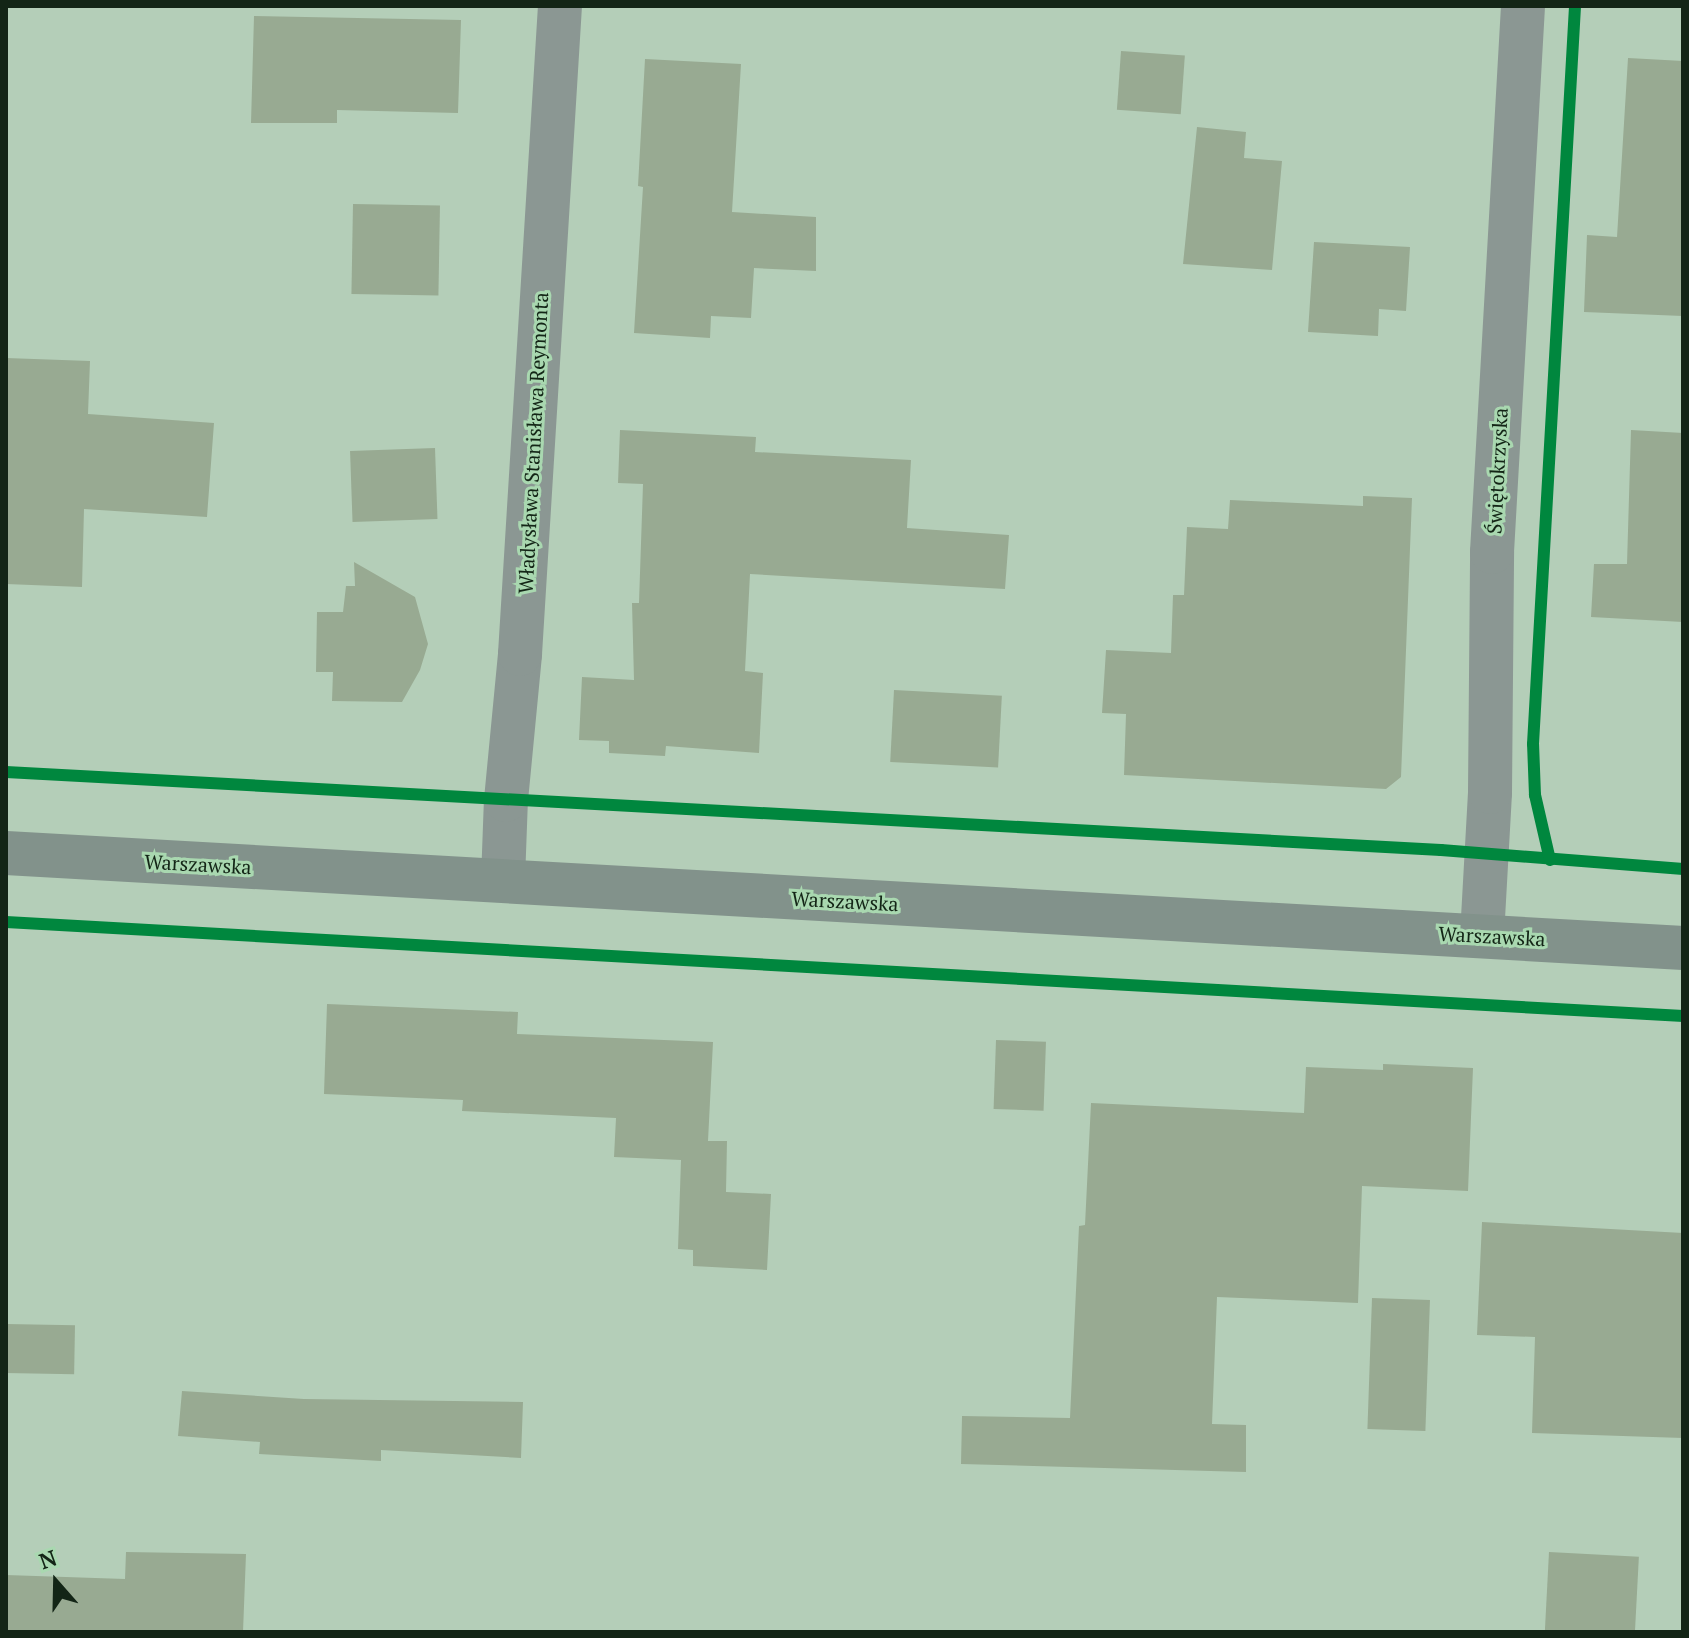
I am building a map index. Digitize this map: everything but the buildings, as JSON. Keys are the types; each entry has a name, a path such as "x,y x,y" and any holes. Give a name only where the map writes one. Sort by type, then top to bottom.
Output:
{"main road":[{"name":"Warszawska","path":"6,853 1683,948"}],"street":[{"name":"Władysława Stanisława Reymonta","path":"503,880 560,6"},
{"name":"Świętokrzyska","path":"1482,936 1490,792 1492,552 1523,6"}],"cycle path":[{"path":"1550,860 1535,795 1533,744 1575,6"},
{"path":"6,772 1441,850 1683,869"},
{"path":"6,922 1683,1016"}]}
